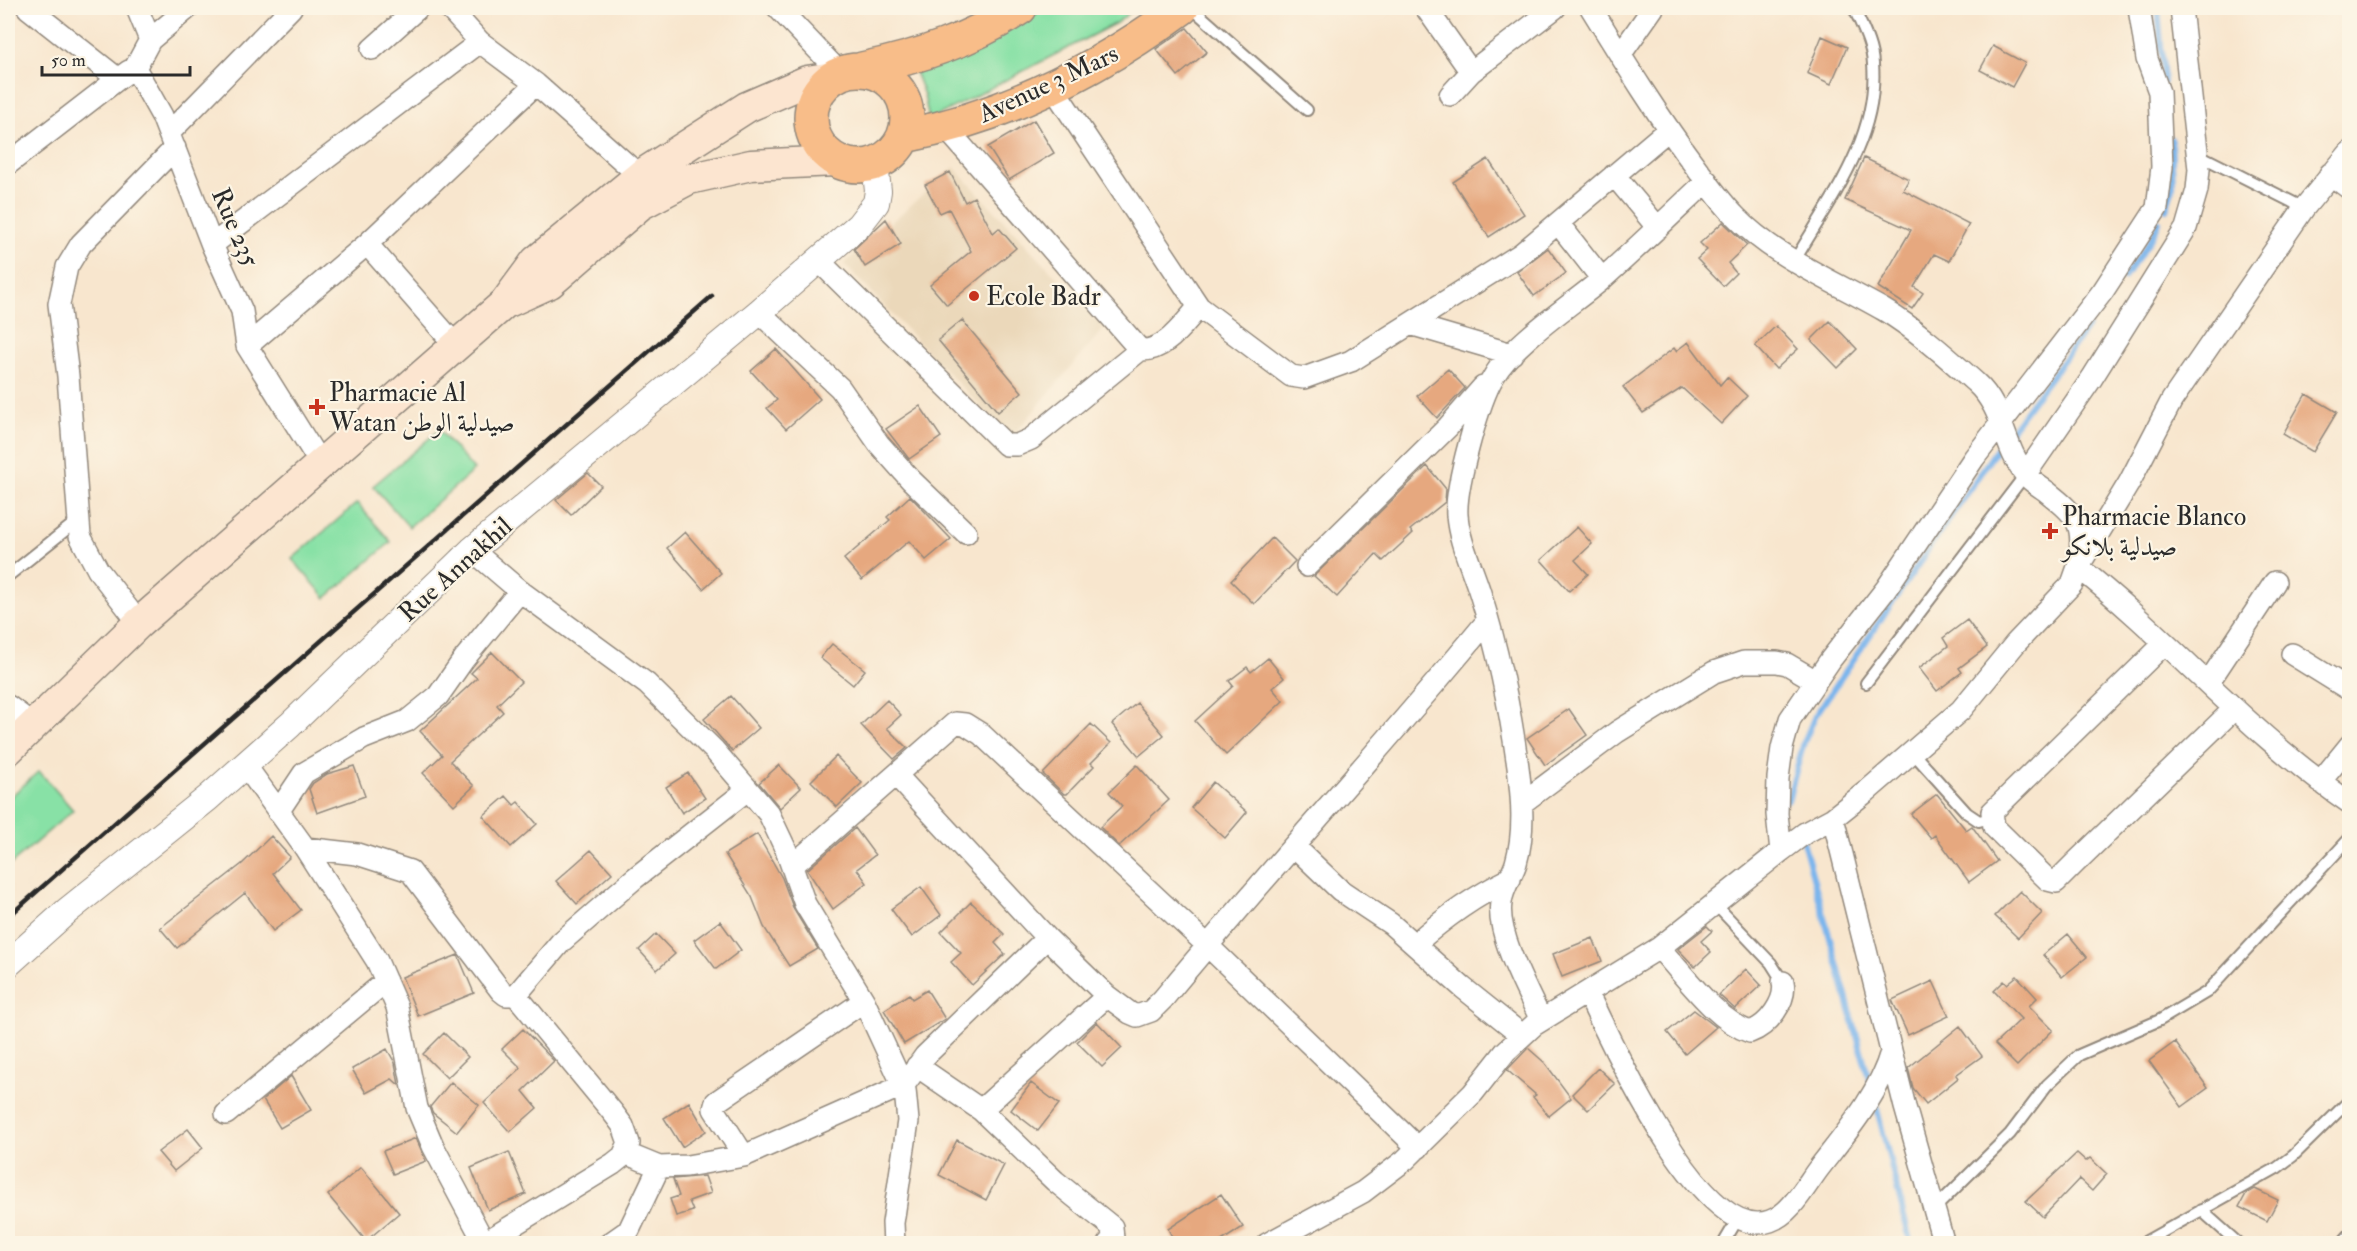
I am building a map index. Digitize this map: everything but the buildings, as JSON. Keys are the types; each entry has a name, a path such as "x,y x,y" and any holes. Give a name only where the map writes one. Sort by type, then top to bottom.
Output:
{"main road":[{"path":"8,750 139,623 505,303 536,261 650,185 747,108 807,81 911,59 947,46 989,28 1020,8"},
{"name":"Avenue 3 Mars","path":"904,136 946,128 1052,86 1110,58 1182,8"},
{"path":"650,185 761,164 836,161 864,166 875,164 892,153 904,136 907,110 900,92 886,78 845,73 820,88 813,103 810,120 814,136 823,151 836,161"}],"street":[{"path":"28,8 126,73"},
{"path":"137,8 150,40"},
{"path":"8,164 126,73 150,40 188,8"},
{"path":"139,623 98,570 80,536 77,521 68,376 59,304 62,285 67,267 81,244 291,8"},
{"path":"372,49 418,8"},
{"path":"449,8 480,42 536,84 650,185"},
{"path":"778,8 845,73"},
{"path":"1426,8 1471,72"},
{"path":"1450,95 1471,72 1556,8"},
{"path":"1591,8 1668,130 1722,202 1754,234 1904,322 1977,384 1990,399 2004,425 2014,455 2025,475 2059,501 2079,522 2082,531 2078,567"},
{"path":"1620,55 1653,8"},
{"path":"1781,851 1777,814 1782,748 1790,719 2103,291 2157,207 2162,167 2158,92 2147,59 2139,8"},
{"path":"2025,475 2086,387 2186,228 2198,190 2197,154 2181,8"},
{"path":"212,245 480,42"},
{"name":"Rue 235","path":"126,73 172,140 212,245 242,311 247,346 320,463"},
{"path":"247,346 367,244 536,84"},
{"path":"1052,86 1199,307 1291,376 1304,378 1351,361 1521,254 1668,130"},
{"path":"946,128 1140,350 1151,351 1163,345 1199,307"},
{"path":"1267,1244 1363,1192 1418,1148 1473,1093 1506,1051 1522,1035 1541,1020 1588,994 1659,948 1781,851 1833,818 1913,753 1960,710 2015,644 2054,606 2072,584 2078,567 2129,483 2172,400 2304,208 2349,152"},
{"name":"Rue Annakhil","path":"8,964 290,725 472,550 759,312 870,213 878,191 875,164"},
{"path":"2330,174 2349,189"},
{"path":"1614,175 1658,228"},
{"path":"1307,566 1448,427 1512,354 1602,279 1707,182"},
{"path":"1558,223 1602,279"},
{"path":"367,244 457,347"},
{"path":"818,260 1006,445 1017,445 1031,439 1140,350"},
{"path":"759,312 840,388 879,444 911,480 966,534"},
{"path":"1410,324 1512,354"},
{"path":"1495,374 1482,401 1473,429 1457,512 1461,538 1488,620 1512,721 1522,803 1517,860 1500,904 1502,920 1513,960 1541,1020"},
{"path":"472,550 520,591 647,684 714,750 746,791 769,814 792,866 805,904 864,1001 903,1085 909,1107 894,1212 894,1244"},
{"path":"2078,567 2165,643 2234,708 2320,782 2349,802"},
{"path":"2208,683 2275,582"},
{"path":"278,812 304,773 340,750 407,721 438,696 464,659 520,591"},
{"path":"897,776 1047,938 1107,996 1137,1016 1151,1011 1365,768 1488,620"},
{"path":"2165,643 1996,805 1991,819 1994,827 2048,880 2056,882 2234,708"},
{"path":"2292,654 2349,690"},
{"path":"1522,803 1617,732 1714,672 1744,662 1776,662 1787,664 1816,681"},
{"path":"8,706 35,726"},
{"path":"792,866 955,723 965,724 981,734 1207,945 1418,1148"},
{"path":"2320,782 2349,745"},
{"path":"245,765 305,848 366,943 386,981 397,1007 417,1108 433,1146 484,1243 613,1164 625,1153 629,1143 623,1126 516,995"},
{"path":"305,848 357,854 410,871 501,991 506,995 516,995 561,942 635,878 746,791"},
{"path":"1833,818 1891,1052 1944,1244"},
{"path":"1294,846 1340,890 1391,924 1522,1035"},
{"path":"1415,944 1444,917 1471,899 1510,879"},
{"path":"625,1153 659,1167 687,1166 744,1156 903,1085 917,1066 1047,938"},
{"path":"1659,948 1708,1004 1733,1023 1750,1032 1779,1006 1784,998 1783,982"},
{"path":"226,1114 386,981"},
{"path":"1588,994 1628,1076 1660,1131 1698,1186 1716,1203 1749,1222 1771,1221 1793,1201 1856,1117 1881,1077 1891,1052"},
{"path":"981,1110 1107,996"},
{"path":"744,1156 714,1109 716,1102 864,1001"},
{"path":"917,1066 981,1110 1055,1181 1112,1227 1113,1239 1108,1244"},
{"path":"609,1244 629,1230 659,1167"}],"lane":[{"path":"1192,8 1307,110"},
{"path":"1795,260 1844,175 1870,116 1873,62 1854,8"},
{"path":"2197,154 2304,208"},
{"path":"1866,683 2025,475"},
{"path":"8,576 77,521"},
{"path":"1913,753 1972,818 1979,821 1991,819"},
{"path":"1934,1209 2010,1134 2047,1084 2079,1055 2160,1020 2207,992 2349,838"},
{"path":"1715,904 1771,963 1783,982"},
{"path":"2141,1244 2277,1168 2293,1156 2349,1100"},
{"path":"2201,1210 2239,1244"},
{"path":"1723,1244 1739,1217"},
{"path":"2341,1244 2349,1234"}],"shaded area":[{"name":"Ecole Badr","path":"954,167 1104,328 1011,438 844,264"}],"green space":[{"path":"1034,8 1136,8 1116,23 929,120 924,95 914,69"},
{"path":"439,430 474,470 409,527 373,486"},
{"path":"357,503 391,542 326,598 292,559"},
{"path":"39,771 73,810 10,865 8,862 8,799"}],"waterway":[{"path":"2158,8 2164,82"},
{"path":"2166,209 2173,187 2171,139"},
{"path":"2124,278 2159,223"},
{"path":"2010,432 2088,327"},
{"path":"1788,800 1804,742 1815,716 2003,440"},
{"path":"1803,841 1871,1086"},
{"path":"1875,1101 1911,1244"}],"railway":[{"path":"8,917 712,296"}],"place":[{"name":"Ecole Badr","path":"974,296"},
{"name":"Pharmacie Al Watan صيدلية الوطن","path":"317,407"},
{"name":"Pharmacie Blanco صيدلية بلانكو","path":"2050,531"}]}
